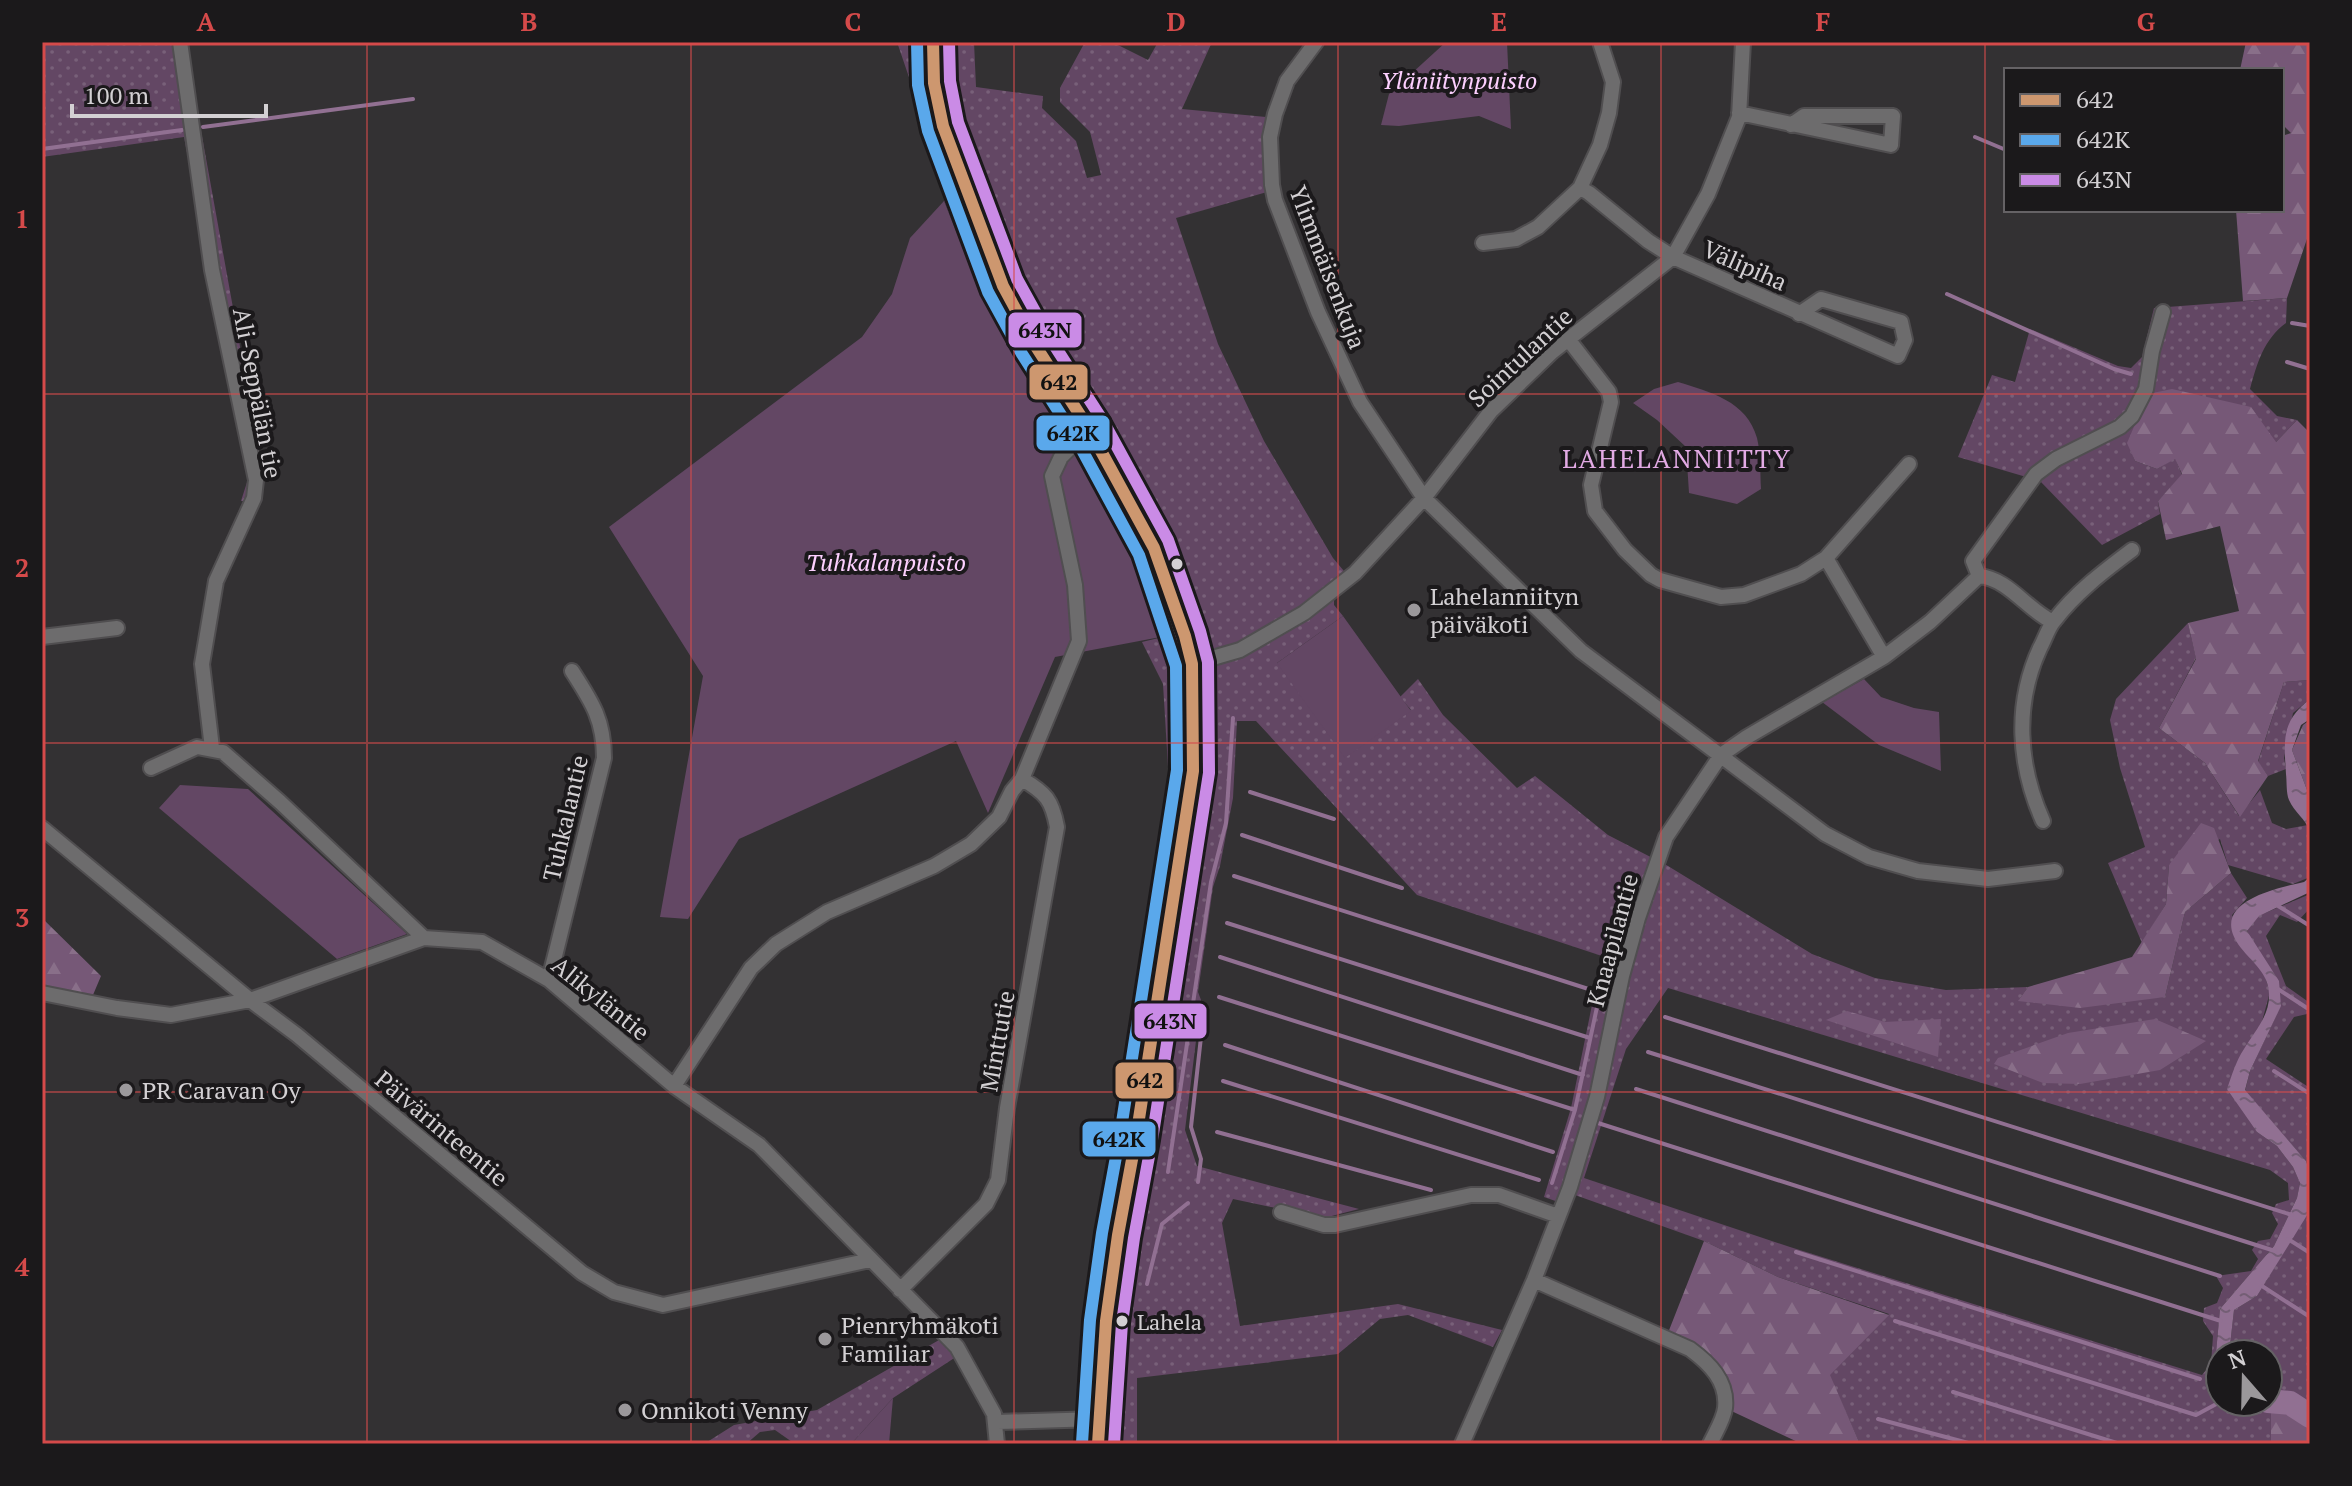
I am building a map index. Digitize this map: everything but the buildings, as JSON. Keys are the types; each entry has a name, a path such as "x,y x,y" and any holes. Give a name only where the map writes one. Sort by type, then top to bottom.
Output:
{"main road":[{"path":"933,42 934,83 943,126 1003,286 1035,345 1089,429 1154,548 1192,664 1193,771 1118,1235 1106,1321 1098,1444"}],"street":[{"name":"Ali-Seppälän tie","path":"180,42 212,270 256,480 254,498 216,581 202,664 212,748"},
{"name":"Ylimmäisenkuja","path":"1316,42 1287,81 1275,114 1270,137 1275,200 1318,312 1360,402 1424,498 1581,651 1825,834 1869,857 1918,871 1988,879 2055,871"},
{"name":"Sointulantie","path":"1192,664 1240,650 1304,613 1355,573 1424,498 1491,411 1568,339 1673,257 1708,194 1739,113 1743,42"},
{"path":"1483,243 1516,239 1538,227 1580,188 1600,145 1609,113 1613,82 1601,45"},
{"path":"1739,113 1791,125 1891,145 1893,116 1804,116 1791,125"},
{"name":"Välipiha","path":"1580,188 1673,257 1799,314 1898,356 1905,340 1901,322 1821,299 1799,314"},
{"path":"2053,622 2041,616 1995,577 1979,576 1973,561 2036,474 2056,459 2120,427 2132,416 2146,389 2163,312"},
{"path":"1568,339 1609,392 1611,402 1591,485 1595,511 1625,550 1660,580 1721,597 1744,595 1801,574 1826,558 1909,464"},
{"path":"674,1086 751,968 776,944 827,912 934,866 971,844 999,817 1022,779 1079,641 1075,585 1052,476 1061,457 1089,429"},
{"path":"2043,821 2034,801 2023,758 2022,708 2035,659 2053,622 2096,577 2132,550"},
{"path":"1826,558 1884,657"},
{"name":"Knaapilantie","path":"1462,1444 1534,1280 1570,1187 1597,1097 1622,976 1666,837 1721,755 1884,657 1930,622 1979,576"},
{"path":"42,637 117,628"},
{"name":"Tuhkalantie","path":"549,980 604,758 604,733 594,706 572,671"},
{"path":"151,768 197,747 223,752 424,938"},
{"name":"Minttutie","path":"900,1290 986,1204 998,1180 1007,1108 1057,827 1052,803 1036,787 1022,779"},
{"name":"Päivärinteentie","path":"42,828 250,1000 297,1035 582,1273 614,1292 663,1305 870,1260"},
{"name":"Alikyläntie","path":"42,993 171,1015 250,1000 424,938 482,942 549,980 674,1086 759,1145 957,1347 997,1422 997,1444"},
{"path":"1281,1212 1335,1225 1471,1195 1499,1195 1558,1216"},
{"path":"1534,1280 1678,1344 1710,1363 1720,1380 1725,1408 1710,1444"},
{"path":"997,1422 1098,1419"}],"green space":[{"path":"42,42 185,42 263,474 262,501 241,501 249,476 184,137 42,157"},
{"path":"897,42 974,42 976,87 1043,96 1042,108 1076,141 1087,178 1101,175 1090,132 1060,102 1060,88 1085,42 1112,42 1148,60 1158,42 1212,42 1182,109 1266,117 1264,182 1267,192 1176,218 1218,344 1264,441 1333,558 1354,583 1334,600 1334,605 1343,616 1277,663 1411,710 1400,697 1418,679 1443,715 1517,788 1535,776 1608,835 1668,866 1812,954 1875,978 1946,990 2028,987 2019,1000 2165,997 2185,912 2231,873 2247,898 2232,915 2251,959 2263,971 2270,992 2261,1025 2236,1065 2257,1132 2277,1146 2293,1167 2300,1183 2297,1198 2274,1246 2220,1309 2217,1338 2213,1338 2203,1321 2204,1308 2217,1303 2223,1288 2216,1276 2251,1271 2258,1259 2252,1250 2258,1241 2270,1239 2278,1224 2272,1213 2276,1204 2289,1200 2288,1183 2270,1170 1668,988 1626,1049 1584,1178 1790,1247 2202,1375 2204,1373 2204,1418 2271,1418 2271,1444 1860,1444 1829,1375 1889,1314 1778,1277 1704,1241 1575,1195 1568,1193 1564,1204 1544,1197 1571,1108 1602,956 1417,895 1256,721 1237,721 1233,798 1213,887 1198,992 1201,1000 1185,1130 1197,1166 1359,1209 1324,1218 1233,1199 1222,1223 1240,1326 1398,1304 1502,1330 1493,1347 1408,1315 1380,1319 1338,1354 1137,1378 1137,1444 1090,1444 1104,1246 1103,1205 1111,1131 1155,893 1169,783 1163,684 1142,642 1171,635 1143,551 1067,416 982,295 944,201 949,195"},
{"name":"Yläniitynpuisto","path":"1446,42 1507,42 1511,129 1479,116 1399,126 1381,125 1389,94"},
{"path":"2246,42 2310,42 2310,230 2287,298 2243,301 2236,212 2284,212 2284,135 2291,133 2284,126 2284,68 2240,68"},
{"name":"Tuhkalanpuisto","path":"944,201 982,295 1067,416 1143,551 1171,635 1055,657 988,813 956,741 739,839 688,919 660,917 703,676 609,527 862,337 892,294 910,238"},
{"path":"2287,298 2286,323 2267,344 2250,389 2277,416 2297,420 2276,442 2128,443 2135,461 2157,469 2175,458 2182,475 2158,501 2160,514 2102,545 2040,481 1958,457 1992,375 2015,382 2030,329 2118,366 2131,368 2142,357 2154,308"},
{"path":"1678,382 1726,400 1752,425 1759,450 1761,489 1737,504 1689,493 1686,447 1633,403 1654,389"},
{"path":"2172,389 2251,407 2276,442 2297,420 2310,433 2310,680 2284,682 2258,761 2268,776 2240,817 2205,763 2159,728 2196,659 2188,623 2239,611 2220,526 2166,540 2158,501 2182,474 2175,459 2157,469 2135,461 2127,443 2148,394"},
{"path":"1343,616 1411,711 1345,758 1277,663"},
{"path":"2188,623 2196,658 2159,728 2205,763 2239,816 2260,790 2272,823 2286,829 2308,825 2310,877 2293,884 2228,865 2220,839 2169,865 2166,904 2142,943 2108,863 2145,847 2120,768 2110,720 2116,699"},
{"path":"1864,679 1881,697 1939,712 1941,771 1879,745 1822,702"},
{"path":"2310,680 2310,699 2293,713 2284,758 2286,769 2268,776 2258,762 2284,682"},
{"path":"2310,720 2310,798 2292,750 2303,725"},
{"path":"180,785 248,789 407,934 337,959 159,808"},
{"path":"2201,823 2214,828 2231,873 2185,912 2165,997 2080,1008 2018,1001 2028,987 2132,957 2166,904 2169,865"},
{"path":"2310,894 2310,908 2297,922 2280,915 2266,936 2286,986 2310,1003 2307,1014 2294,1017 2266,1059 2310,1088 2310,1173 2306,1161 2245,1091 2250,1071 2281,1005 2247,931 2258,916"},
{"path":"42,918 101,976 90,1002 42,990"},
{"path":"1847,1011 1885,1022 1941,1019 1938,1057 1826,1020"},
{"path":"2155,1019 2206,1041 2160,1070 2080,1084 2043,1083 1994,1064 1998,1058 2068,1033"},
{"path":"2310,1208 2310,1410 2284,1398 2284,1338 2231,1338 2234,1310 2257,1296"},
{"path":"1704,1241 1778,1277 1889,1315 1830,1375 1860,1444 1802,1444 1725,1408 1720,1380 1666,1338"},
{"path":"946,1336 962,1353 893,1398 851,1444 795,1444 775,1430 760,1432 746,1444 704,1444 734,1425 817,1410"},
{"path":"893,1398 889,1444 851,1444"},
{"path":"2284,1398 2310,1410 2310,1444 2271,1444 2271,1418 2284,1418"}],"water":[{"path":"2310,699 2310,719 2301,725 2292,750 2310,798 2310,832 2288,797 2285,751 2289,724"},
{"path":"2310,877 2310,892 2259,916 2247,931 2279,981 2281,1006 2250,1071 2245,1090 2306,1161 2310,1173 2309,1212 2257,1296 2234,1310 2231,1338 2217,1338 2220,1309 2274,1246 2297,1198 2300,1183 2293,1167 2277,1146 2257,1132 2227,1089 2239,1058 2264,1017 2269,1002 2263,974 2232,933 2232,920 2237,909 2261,894 2304,882"}],"waterway":[{"path":"203,127 413,99"},
{"path":"42,149 182,130"},
{"path":"1975,137 2004,149"},
{"path":"1947,294 2131,374"},
{"path":"2292,323 2310,326"},
{"path":"2287,362 2310,369"},
{"path":"1168,1172 1211,882 1226,823 1233,718"},
{"path":"1250,792 1334,819"},
{"path":"1242,835 1402,888"},
{"path":"1234,876 1601,993"},
{"path":"2275,904 2310,926"},
{"path":"1227,923 1590,1038"},
{"path":"1220,957 1583,1075"},
{"path":"1552,1183 1575,1110 1603,979"},
{"path":"2278,989 2310,1010"},
{"path":"1219,997 1575,1110"},
{"path":"1198,1182 1201,1159 1191,1127 1204,1010"},
{"path":"1665,1017 2292,1215"},
{"path":"1225,1045 1553,1152"},
{"path":"1648,1052 2275,1251"},
{"path":"2274,1071 2310,1094"},
{"path":"1223,1081 1539,1180"},
{"path":"1636,1089 2220,1276"},
{"path":"1598,1123 2221,1321"},
{"path":"1217,1132 1431,1190"},
{"path":"1147,1284 1162,1224 1188,1203"},
{"path":"2288,1239 2310,1253"},
{"path":"1796,1252 2200,1379"},
{"path":"2262,1286 2310,1317"},
{"path":"1895,1321 2196,1415 2204,1411"},
{"path":"1953,1392 2120,1444"},
{"path":"2284,1402 2310,1416"},
{"path":"1878,1419 1972,1444"}],"transit line":[{"name":"642K","path":"917,42 918,85 928,131 988,292 1022,354 1075,437 1139,555 1176,666 1177,770 1102,1233 1090,1320 1082,1443"},
{"name":"642","path":"933,42 934,83 943,126 1003,286 1035,345 1089,429 1154,548 1192,664 1193,771 1118,1235 1106,1321 1098,1444"},
{"name":"643N","path":"949,42 950,81 958,122 1017,279 1049,337 1103,421 1168,540 1208,662 1209,773 1134,1238 1122,1323 1114,1444"}],"place":[{"name":"Lahelanniityn päiväkoti","path":"1414,610"},
{"name":"PR Caravan Oy","path":"126,1090"},
{"name":"Lahela","path":"1122,1321"},
{"name":"Pienryhmäkoti Familiar","path":"825,1339"},
{"name":"Onnikoti Venny","path":"625,1410"}],"district":[{"name":"LAHELANNIITTY","path":"1677,458"}]}
